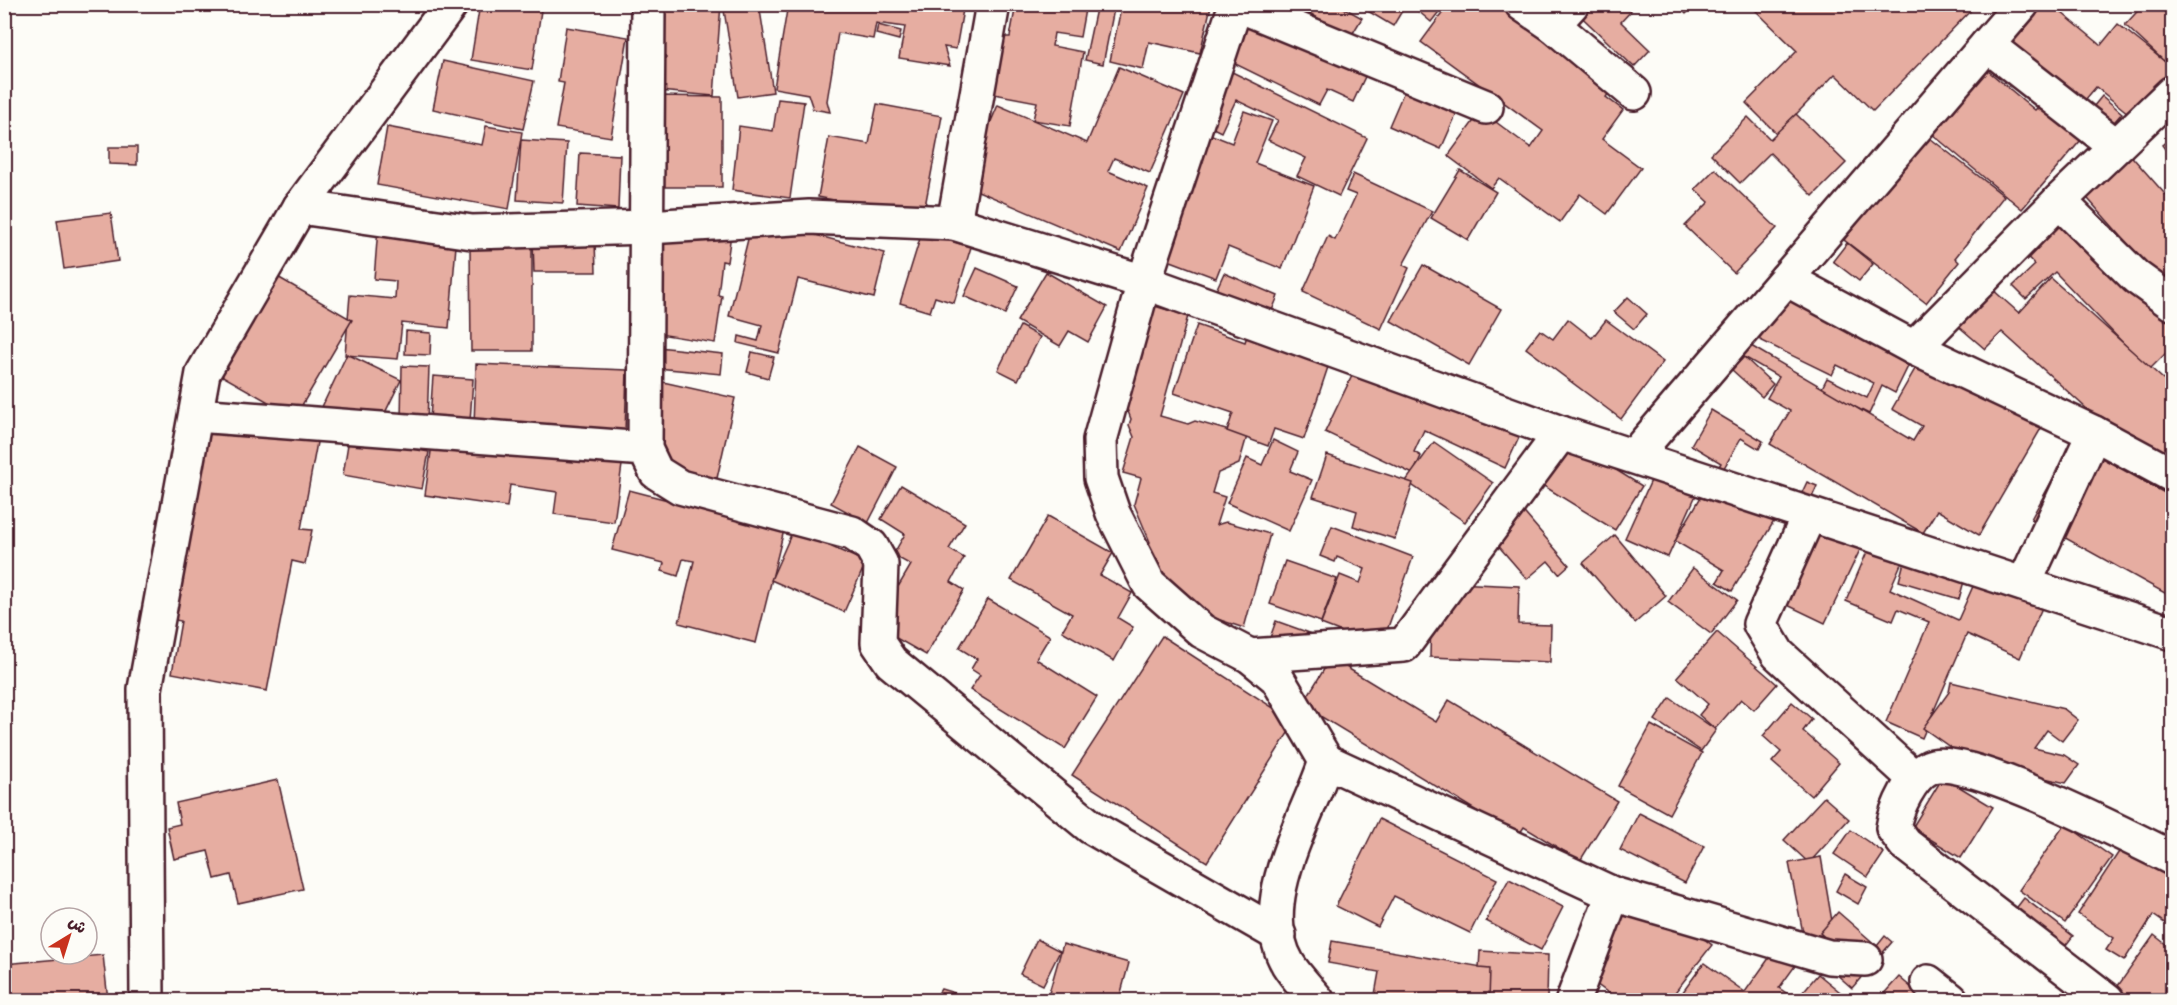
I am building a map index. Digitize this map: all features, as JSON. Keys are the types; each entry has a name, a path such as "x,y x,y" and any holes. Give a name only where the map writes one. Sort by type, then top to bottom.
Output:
{"street":[{"path":"147,1000 145,689 203,373 300,207 451,4"},
{"path":"648,4 645,449 656,472 680,487 852,532 871,546 881,564 878,643 891,662 1091,827 1279,935"},
{"path":"954,223 993,4"},
{"path":"1486,107 1236,4 1144,282 1100,440 1101,478 1113,513 1149,584 1202,631 1250,656 1277,678 1326,760 1613,894 1829,957 1865,959"},
{"path":"1522,4 1562,15 1634,93"},
{"path":"1634,456 2022,4"},
{"path":"1987,45 2116,146"},
{"path":"1914,348 2058,201 2172,93"},
{"path":"2058,201 2136,276 2172,303"},
{"path":"300,207 472,232 648,227 808,217 954,223 1144,282 1561,433 2172,633"},
{"path":"1786,279 1914,348 2094,433 2172,476"},
{"path":"196,415 645,449"},
{"path":"1250,656 1404,645 1561,433"},
{"path":"2024,584 2094,433"},
{"path":"1809,515 1760,624 1778,654 1915,779"},
{"path":"1317,1000 1288,963 1279,935 1279,902 1287,852 1317,788 1326,760"},
{"path":"2107,1000 1905,843 1893,828 1895,815 1915,779 1931,766 1947,764 2028,789 2172,858"},
{"path":"1582,997 1613,894"}],"building":[{"path":"480,4 542,4 532,70 471,60"},
{"path":"655,4 721,4 714,96 648,90"},
{"path":"723,4 759,4 773,92 738,97"},
{"path":"788,4 964,4 956,49 944,47 950,66 899,58 905,27 876,23 873,39 838,33 827,101 830,112 813,109 808,94 774,88"},
{"path":"1016,4 1086,4 1080,37 1054,33 1052,46 1083,52 1070,126 1033,120 1037,102 994,94 1004,37 1010,37"},
{"path":"1097,4 1115,4 1103,64 1085,60"},
{"path":"1122,4 1211,6 1200,53 1149,42 1143,69 1110,61"},
{"path":"1234,4 1370,66 1353,102 1327,90 1319,105 1211,52"},
{"path":"1295,4 1346,4 1344,8 1362,18 1350,38"},
{"path":"1356,4 1391,4 1402,11 1393,26"},
{"path":"1410,4 1445,4 1431,22"},
{"path":"1449,4 1508,4 1620,78 1606,97 1623,110 1602,139 1641,168 1607,214 1580,194 1560,222 1499,178 1491,188 1448,156 1481,111 1531,148 1543,131 1421,42"},
{"path":"1568,4 1624,4 1631,11 1621,22 1650,50 1634,67"},
{"path":"1677,4 1696,4 1686,14"},
{"path":"1756,4 1977,4 1873,111 1835,74 1777,134 1746,103 1797,51 1753,8"},
{"path":"2024,4 2051,4 2101,45 2118,24 2169,65 2172,60 2172,69 2134,118 2096,87 2080,106 1997,37"},
{"path":"2144,4 2172,4 2172,53 2164,61 2125,25"},
{"path":"878,25 901,31 899,40 876,34"},
{"path":"566,27 628,37 611,137 556,128 564,83 558,82"},
{"path":"443,61 534,81 523,129 433,109"},
{"path":"1119,67 1184,95 1150,173 1114,158 1108,171 1148,188 1121,252 964,185 998,105 1087,143"},
{"path":"1228,70 1367,138 1339,196 1297,176 1306,158 1268,140 1278,120 1236,100 1221,132 1203,123"},
{"path":"1987,70 2035,110 2040,105 2081,140 2022,209 1932,134"},
{"path":"1408,82 1460,106 1441,149 1389,126"},
{"path":"659,96 722,97 722,187 659,187"},
{"path":"2102,96 2122,113 2109,128 2089,112"},
{"path":"778,99 804,102 790,198 732,190 739,126 773,131"},
{"path":"877,104 942,116 923,217 818,197 829,137 869,144"},
{"path":"1244,111 1272,121 1255,163 1314,186 1282,269 1228,247 1216,278 1155,255 1202,131 1232,143"},
{"path":"1796,114 1846,163 1813,196 1770,153 1740,183 1711,154 1748,117 1770,139"},
{"path":"486,126 522,132 509,209 377,185 387,127 482,145"},
{"path":"1926,135 2004,196 1955,258 1959,262 1926,303 1844,240"},
{"path":"2172,137 2172,159 2162,145"},
{"path":"521,140 567,143 563,203 517,200"},
{"path":"109,147 137,147 137,165 109,164"},
{"path":"2126,150 2172,202 2172,285 2168,289 2081,191"},
{"path":"580,153 620,155 618,209 577,206"},
{"path":"1715,169 1777,228 1734,273 1685,226 1709,202 1695,189"},
{"path":"1460,170 1496,192 1468,240 1431,218"},
{"path":"1353,174 1432,211 1403,265 1409,268 1381,329 1303,292 1328,236 1335,240 1356,195 1346,191"},
{"path":"2066,205 2172,317 2172,347 2149,370 2055,272 2026,299 2013,286 2035,265 2020,249"},
{"path":"111,213 118,261 64,269 57,220"},
{"path":"753,219 885,253 874,298 798,279 779,353 738,343 739,336 758,341 762,325 729,316"},
{"path":"649,222 731,234 727,262 722,261 718,295 722,296 715,343 659,334 664,304 638,300"},
{"path":"378,228 457,234 449,328 402,323 398,359 345,355 350,295 395,299 396,281 374,279"},
{"path":"922,232 971,247 954,303 935,297 930,312 900,303"},
{"path":"533,241 595,241 596,272 534,272"},
{"path":"1847,243 1873,264 1859,281 1833,261"},
{"path":"470,246 532,246 532,351 471,351"},
{"path":"1423,265 1501,309 1469,365 1391,321"},
{"path":"977,268 1018,286 1005,314 964,296"},
{"path":"1046,272 1107,307 1088,342 1069,331 1060,346 1017,321"},
{"path":"1224,273 1278,296 1266,325 1211,301"},
{"path":"276,276 352,320 295,417 219,374"},
{"path":"2051,278 2172,387 2172,445 2152,468 2002,332 1985,349 1949,318 1983,281 2019,313"},
{"path":"1780,280 1917,348 1895,393 1882,386 1869,414 1821,390 1827,378 1867,398 1874,383 1837,365 1832,375 1752,336"},
{"path":"1628,297 1647,314 1634,329 1614,312"},
{"path":"1141,302 1188,316 1160,416 1188,424 1195,421 1247,436 1239,464 1218,473 1212,493 1225,497 1216,525 1226,522 1270,534 1244,628 1169,603 1147,551 1150,542 1134,504 1141,478 1123,473 1134,437 1129,425 1131,419 1119,389"},
{"path":"1568,319 1592,338 1606,320 1663,362 1621,419 1526,348 1540,330 1553,339"},
{"path":"1252,321 1334,349 1304,439 1274,429 1268,446 1227,431 1233,413 1174,393 1197,325 1245,342"},
{"path":"1020,326 1040,337 1018,380 998,370"},
{"path":"406,331 431,333 430,355 405,354"},
{"path":"1746,343 1913,441 1922,426 1892,409 1930,343 2050,413 1979,535 1937,510 1923,533 1770,444 1790,411 1767,398 1779,377 1739,354"},
{"path":"658,347 723,354 721,374 657,368"},
{"path":"752,352 774,357 768,378 747,372"},
{"path":"347,354 401,380 378,427 320,411"},
{"path":"1362,355 1522,431 1505,468 1424,430 1414,452 1421,456 1413,474 1325,432"},
{"path":"1744,357 1773,384 1762,397 1732,370"},
{"path":"476,364 627,370 625,432 474,426"},
{"path":"402,366 429,367 427,422 401,421"},
{"path":"433,376 473,379 470,421 430,419"},
{"path":"663,382 735,398 713,496 641,480"},
{"path":"1711,410 1763,441 1759,449 1741,438 1716,482 1776,518 1732,591 1717,582 1724,570 1675,541 1721,463 1691,445"},
{"path":"204,415 318,437 301,529 312,530 305,564 292,561 267,691 172,673 181,621 165,618"},
{"path":"433,437 622,465 614,522 554,514 557,492 510,485 507,507 425,495"},
{"path":"349,438 429,452 422,489 343,475"},
{"path":"1566,439 1642,486 1615,530 1539,483"},
{"path":"1273,440 1298,452 1290,471 1312,480 1289,531 1227,503 1247,458 1262,465"},
{"path":"1434,442 1493,483 1465,522 1406,481"},
{"path":"2073,442 2172,497 2172,597 2031,519"},
{"path":"860,447 897,467 868,523 831,503"},
{"path":"1327,455 1413,483 1395,539 1353,526 1357,511 1313,497"},
{"path":"1653,476 1696,495 1668,557 1625,538"},
{"path":"1807,482 1817,486 1809,504 1868,533 1825,623 1756,590"},
{"path":"901,485 965,523 949,549 964,558 951,582 964,590 926,655 875,626 911,565 893,555 905,534 881,519"},
{"path":"629,490 784,530 756,643 679,623 694,561 683,559 678,576 662,571 664,563 612,550"},
{"path":"1520,508 1569,565 1559,574 1548,561 1527,579 1489,535"},
{"path":"1048,516 1113,553 1100,575 1132,593 1118,618 1133,627 1114,661 1062,631 1072,614 1011,580"},
{"path":"1332,526 1413,557 1381,647 1321,624 1340,575 1360,583 1365,569 1337,557 1335,562 1320,556"},
{"path":"793,530 866,562 844,612 771,580"},
{"path":"1875,533 1908,548 1890,589 1958,620 1982,566 2048,594 2020,658 1967,634 1922,738 1886,722 1929,622 1898,609 1893,621 1846,601"},
{"path":"1615,535 1666,596 1635,623 1583,563"},
{"path":"1911,536 1972,553 1959,599 1899,581"},
{"path":"1285,561 1337,579 1321,622 1270,604"},
{"path":"1693,568 1737,600 1711,634 1668,602"},
{"path":"1432,582 1519,586 1518,624 1551,625 1550,662 1430,657"},
{"path":"988,599 1050,636 1036,659 1097,697 1065,749 970,690 980,675 971,669 977,659 959,648"},
{"path":"1276,621 1315,635 1306,660 1267,646"},
{"path":"1717,632 1777,684 1754,710 1741,699 1715,729 1699,715 1708,704 1677,677"},
{"path":"1162,636 1295,722 1207,862 1072,775"},
{"path":"1331,658 1436,722 1449,700 1617,801 1580,861 1524,827 1518,836 1302,705"},
{"path":"1951,682 2064,709 2078,720 2062,741 2047,730 2034,748 2064,755 2079,765 2066,783 1970,761 1923,728 1949,692"},
{"path":"1670,698 1716,730 1701,751 1655,720"},
{"path":"1792,702 1812,719 1803,731 1839,763 1811,796 1772,762 1781,752 1763,736"},
{"path":"1651,725 1702,753 1669,814 1618,786"},
{"path":"1943,777 1993,807 1961,858 1912,828"},
{"path":"278,780 303,889 238,903 231,875 215,879 208,851 174,859 167,827 180,824 176,803"},
{"path":"1824,797 1849,819 1809,863 1784,840"},
{"path":"1639,813 1704,846 1685,883 1620,850"},
{"path":"1379,819 1497,879 1470,933 1394,896 1378,927 1336,906"},
{"path":"2065,824 2112,857 2065,923 2019,890"},
{"path":"1851,830 1884,853 1868,877 1834,854"},
{"path":"2124,844 2172,876 2172,928 2153,915 2124,961 2106,950 2114,938 2078,914"},
{"path":"1821,857 1834,933 1804,938 1789,863"},
{"path":"1845,874 1867,887 1858,904 1836,891"},
{"path":"1509,879 1563,907 1541,950 1486,921"},
{"path":"1638,889 1712,945 1669,1000 1618,1000 1577,970"},
{"path":"2024,898 2073,936 2056,958 2007,920"},
{"path":"1838,912 1877,946 1885,936 1892,942 1852,988 1827,966 1840,951 1820,933"},
{"path":"2154,935 2172,949 2172,1000 2129,1000 2115,990"},
{"path":"1037,939 1060,951 1043,985 1020,974"},
{"path":"1332,941 1494,969 1489,1000 1374,1000 1379,972 1328,963"},
{"path":"1063,944 1129,963 1119,1000 1047,1000"},
{"path":"1480,951 1548,955 1547,1000 1489,1000 1490,969 1479,968"},
{"path":"1774,951 1795,966 1779,988 1792,997 1790,1000 1677,1000 1704,963 1745,992"},
{"path":"99,955 103,955 108,1000 4,1000 4,964 39,961 39,966 99,966"},
{"path":"1818,974 1850,1000 1796,1000"},
{"path":"1899,977 1926,1000 1878,1000"},
{"path":"941,989 971,998 970,1000 934,1000"}]}
